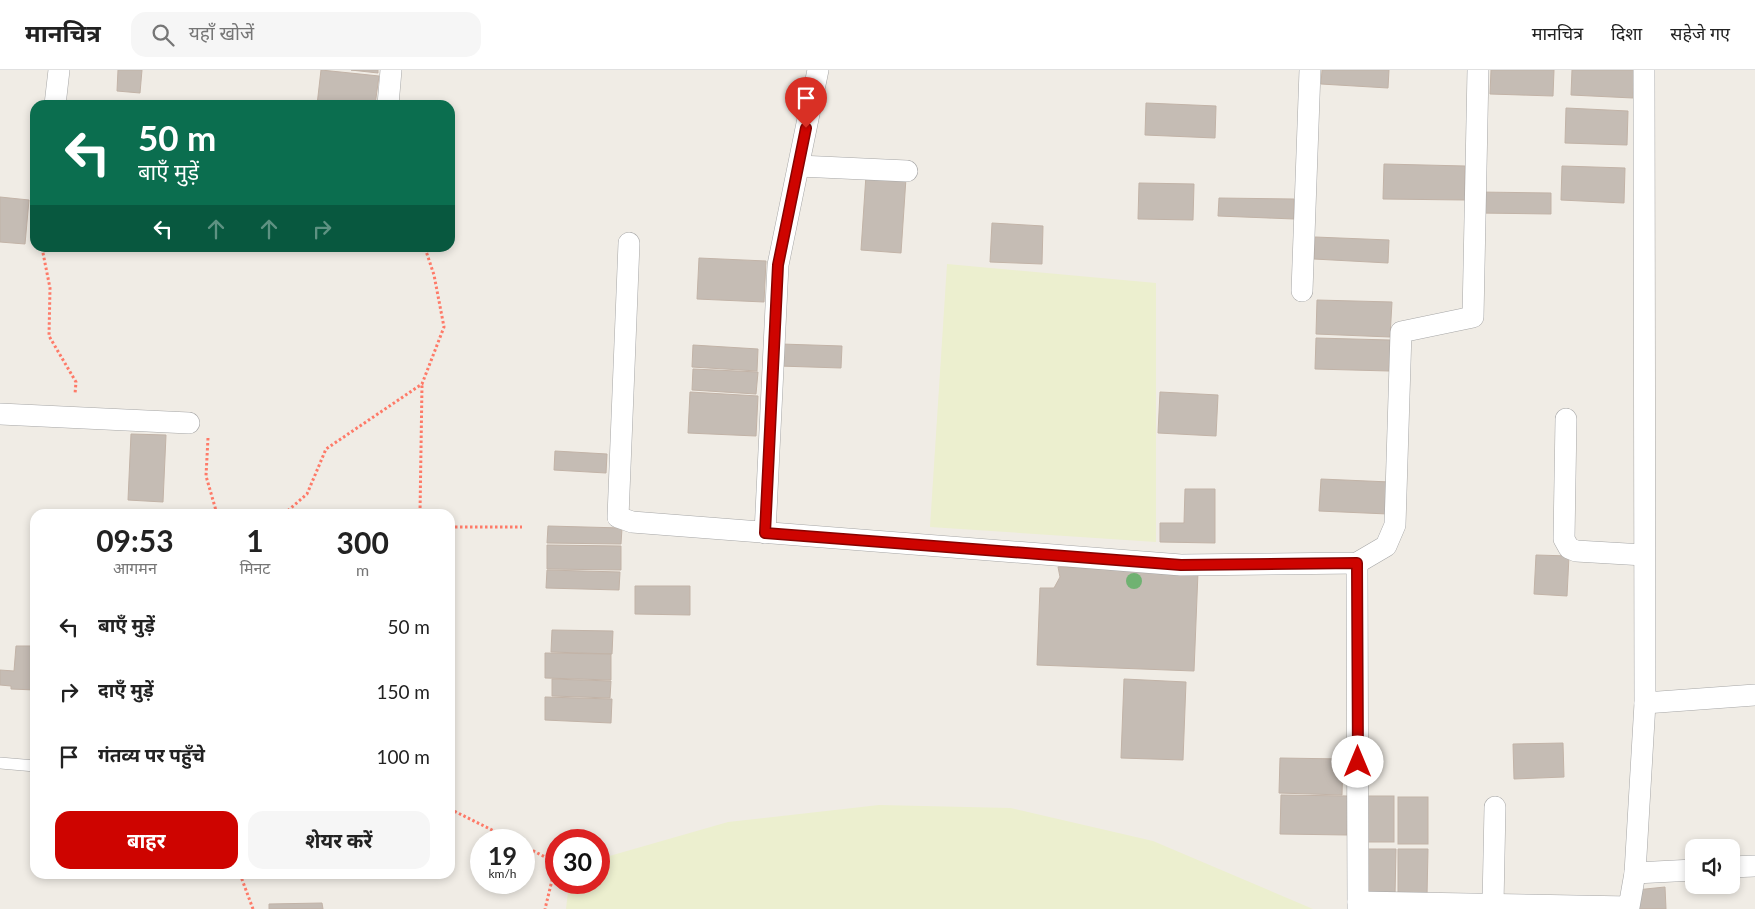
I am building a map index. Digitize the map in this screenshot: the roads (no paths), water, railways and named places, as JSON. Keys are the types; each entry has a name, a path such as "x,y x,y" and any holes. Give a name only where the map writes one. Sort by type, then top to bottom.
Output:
{"street":[{"path":"56,100 59,70"},
{"path":"388,100 391,70"},
{"path":"765,533 778,265 818,70"},
{"path":"1302,291 1310,70"},
{"path":"629,243 618,517 632,522 1181,565 1357,563 1386,546 1395,525 1401,332 1473,317 1478,70"},
{"path":"1357,563 1358,906 1493,904 1629,907 1635,873 1645,703 1644,70"},
{"path":"799,166 907,171"},
{"path":"0,414 189,423"},
{"path":"1566,419 1564,539 1569,548 1576,551 1644,555"},
{"path":"1645,703 1755,695"},
{"path":"1493,904 1495,807"},
{"path":"1740,867 1755,866"},
{"path":"1635,873 1685,870"}],"lane":[{"path":"0,763 30,766"}]}
